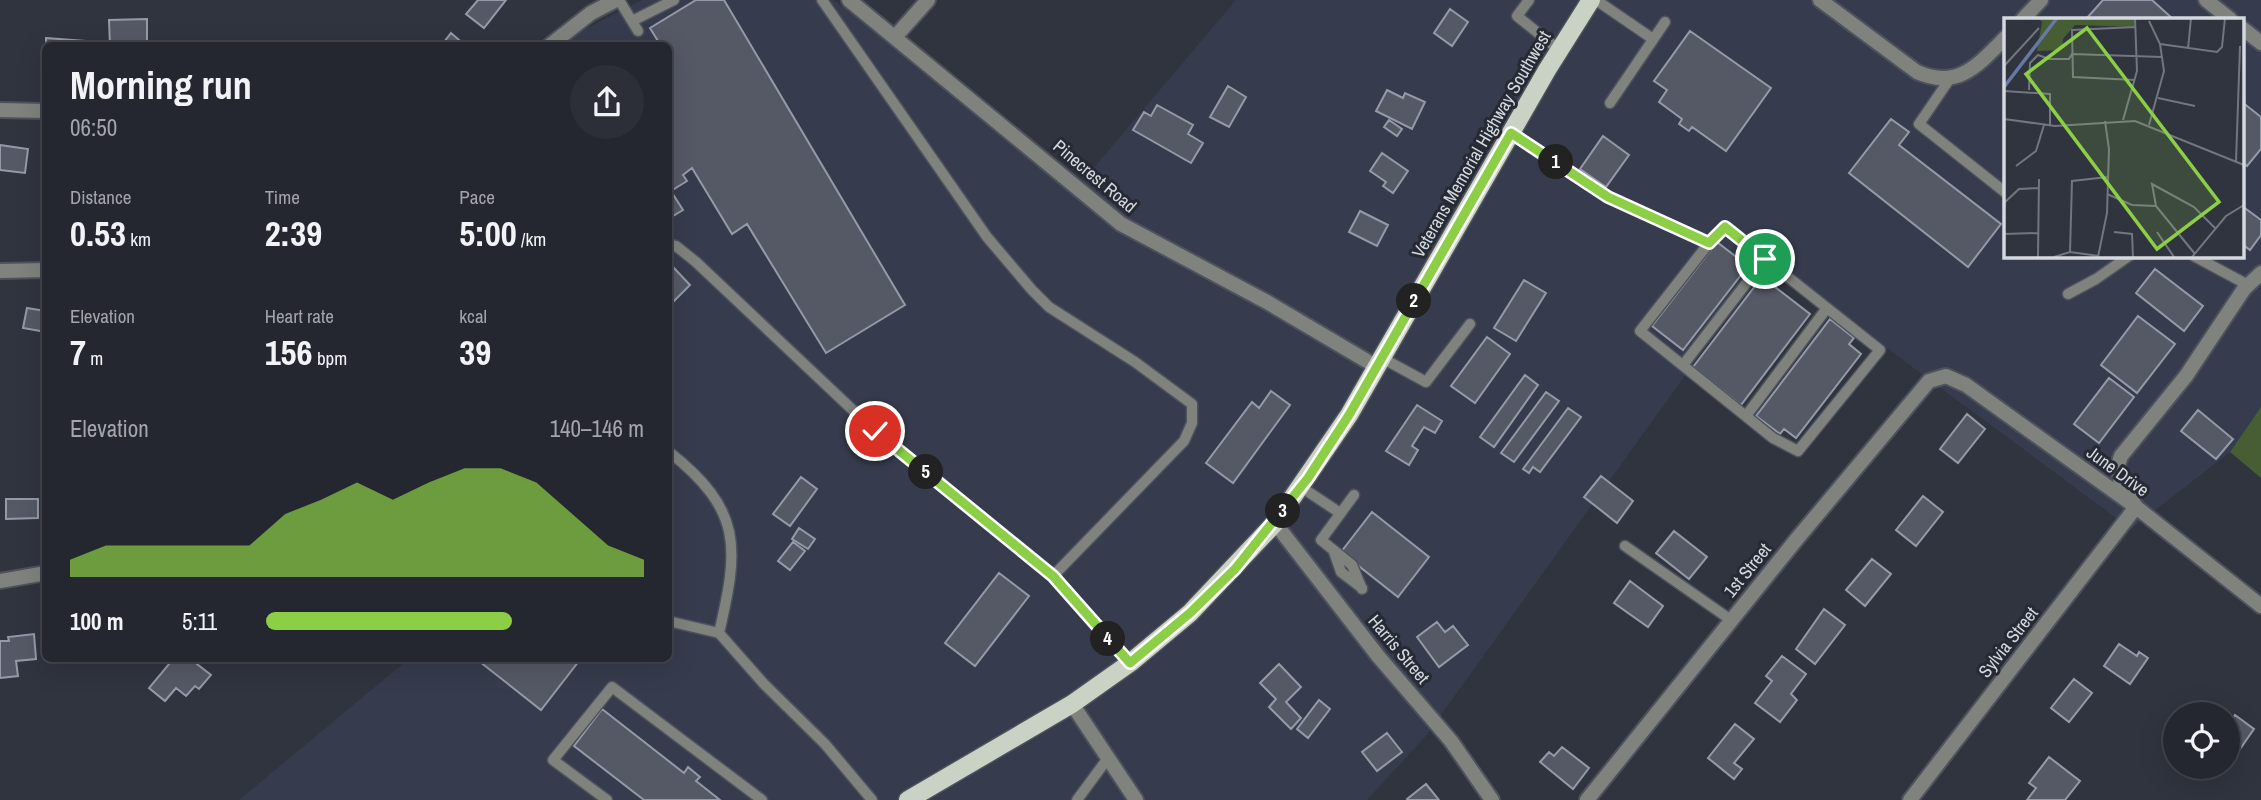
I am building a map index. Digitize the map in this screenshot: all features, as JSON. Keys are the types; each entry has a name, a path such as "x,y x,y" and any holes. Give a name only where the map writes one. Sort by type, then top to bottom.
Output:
{"main road":[{"name":"Veterans Memorial Highway Southwest","path":"908,800 1072,704 1130,663 1190,613 1275,523 1380,363 1559,50 1594,0"}],"street":[{"path":"554,42 592,13 617,0"},
{"name":"Pinecrest Road","path":"849,0 1121,225 1380,363"},
{"path":"895,37 928,0"},
{"path":"1820,0 1917,72 1931,79 1949,80 1968,72 2004,39"},
{"path":"2024,18 2041,0"},
{"path":"2206,0 2229,18"},
{"path":"2244,30 2261,43"},
{"path":"0,110 42,111"},
{"path":"0,271 42,270"},
{"path":"2136,507 2120,479 2118,466 2121,456 2186,376 2248,285 2261,273"},
{"name":"June Drive","path":"1946,376 1966,385 2136,507 2261,606"},
{"name":"1st Street","path":"1587,800 1731,620 1929,381 1946,376"},
{"name":"Sylvia Street","path":"1910,800 2136,507"},
{"name":"Harris Street","path":"1275,523 1378,656 1451,741 1492,800"},
{"path":"0,580 42,574"},
{"path":"1072,704 1136,800"}],"lane":[{"path":"617,0 638,31"},
{"path":"632,21 674,0"},
{"path":"822,0 987,237 1032,290 1049,307 1135,362 1192,404 1192,423 1184,441 1053,576"},
{"path":"1529,0 1517,16 1559,50"},
{"path":"1594,0 1653,39"},
{"path":"1610,103 1665,22"},
{"path":"1949,80 1919,124 2004,191"},
{"path":"1511,133 1608,197 1709,243"},
{"path":"1725,227 1765,259 1880,351 1798,451 1746,416 1640,331 1709,243 1725,227"},
{"path":"672,245 696,262 875,431 1053,576 1130,663"},
{"path":"2068,294 2128,257"},
{"path":"2196,257 2248,285"},
{"path":"1683,365 1765,259"},
{"path":"1746,416 1827,309"},
{"path":"1380,363 1426,383 1471,324"},
{"path":"672,454 699,475 720,505 730,535 732,576 719,633"},
{"path":"1301,487 1340,513"},
{"path":"1334,551 1321,540 1354,495"},
{"path":"1625,546 1731,620"},
{"path":"672,622 719,633 764,684 825,744 872,800"},
{"path":"607,800 554,760 612,687 762,800"},
{"path":"1077,800 1108,758"}],"shaded area":[{"path":"642,0 834,0 1075,190 1236,0 2261,0 2261,407 2230,452 2131,529 1768,260 1425,737 1367,800 239,800 405,662 672,662 672,42 562,42"}],"green space":[{"path":"2261,407 2261,478 2230,452"}],"building":[{"path":"478,0 506,0 484,28 466,14"},
{"path":"696,0 724,0 905,305 826,353 747,224 732,234 692,168 683,175 687,181 672,190 672,42 659,42 650,28"},
{"path":"2103,0 2152,0 2172,18 2087,18"},
{"path":"1450,9 1468,22 1452,46 1434,33"},
{"path":"147,19 147,42 110,42 109,20"},
{"path":"1690,31 1771,88 1726,151 1692,127 1689,131 1679,124 1682,119 1659,102 1667,90 1654,81"},
{"path":"451,33 461,42 444,42"},
{"path":"46,38 85,41 85,42 46,42"},
{"path":"1228,86 1246,97 1229,127 1210,117"},
{"path":"1387,90 1403,98 1405,93 1425,102 1412,129 1376,111"},
{"path":"2244,104 2261,117 2261,149 2247,166 2244,164"},
{"path":"1157,105 1193,125 1188,134 1203,143 1191,163 1133,130 1144,112 1151,116"},
{"path":"1891,119 1909,132 1899,145 2001,224 1968,267 1849,173"},
{"path":"1389,120 1402,129 1397,136 1384,127"},
{"path":"1603,136 1629,155 1606,187 1580,169"},
{"path":"0,145 28,149 25,173 0,170"},
{"path":"1382,153 1408,171 1393,193 1383,186 1386,182 1370,171"},
{"path":"672,193 683,210 672,217"},
{"path":"2244,207 2261,220 2261,235 2250,250 2244,246"},
{"path":"1360,211 1388,225 1377,246 1349,232"},
{"path":"1717,242 1748,266 1683,350 1652,326"},
{"path":"674,268 690,285 672,303"},
{"path":"2155,269 2203,306 2184,331 2136,293"},
{"path":"1762,277 1810,314 1741,405 1693,367"},
{"path":"1524,280 1546,293 1516,341 1494,328"},
{"path":"27,308 42,310 42,331 23,328"},
{"path":"2138,316 2175,344 2137,393 2101,365"},
{"path":"1830,319 1854,338 1849,344 1861,354 1796,438 1784,429 1780,434 1756,416"},
{"path":"1487,337 1510,354 1475,403 1451,386"},
{"path":"1525,375 1538,385 1494,447 1480,437"},
{"path":"2109,378 2134,397 2099,443 2074,424"},
{"path":"1271,391 1290,405 1233,483 1206,463 1252,402 1259,408"},
{"path":"1546,392 1559,401 1514,462 1501,453"},
{"path":"1417,405 1442,421 1435,433 1424,427 1412,446 1418,450 1409,465 1386,451"},
{"path":"1568,408 1581,417 1540,472 1533,467 1529,473 1523,469"},
{"path":"2198,410 2233,439 2216,459 2181,431"},
{"path":"1967,414 1985,429 1958,463 1940,449"},
{"path":"1601,476 1633,501 1617,523 1584,497"},
{"path":"801,477 817,489 790,526 773,514"},
{"path":"1923,496 1943,512 1916,546 1896,530"},
{"path":"6,499 38,499 38,518 6,519"},
{"path":"1372,512 1429,557 1398,597 1341,552"},
{"path":"799,528 815,539 808,549 792,539"},
{"path":"1674,531 1707,557 1689,579 1656,553"},
{"path":"793,542 805,551 790,570 778,561"},
{"path":"1872,559 1891,574 1865,606 1846,590"},
{"path":"999,573 1029,596 975,666 945,643"},
{"path":"1630,581 1663,606 1648,627 1614,603"},
{"path":"1824,609 1845,625 1815,664 1796,649"},
{"path":"1437,622 1445,632 1453,626 1468,645 1439,667 1417,637"},
{"path":"34,634 36,659 16,661 18,676 0,678 0,641 9,641 8,637"},
{"path":"2119,644 2137,656 2139,652 2148,658 2130,684 2104,666"},
{"path":"1782,656 1806,674 1791,694 1797,700 1780,722 1755,703 1772,681 1766,676"},
{"path":"171,662 199,662 197,664 211,675 199,689 195,686 186,696 176,688 165,701 149,688"},
{"path":"480,662 578,662 541,710"},
{"path":"1279,664 1301,687 1286,702 1301,718 1291,729 1269,707 1276,699 1260,683"},
{"path":"2074,679 2092,693 2069,722 2051,708"},
{"path":"1319,700 1330,709 1308,738 1297,729"},
{"path":"602,709 684,773 688,767 700,777 696,781 720,800 644,800 574,746"},
{"path":"2240,719 2254,729 2240,749"},
{"path":"1735,724 1754,739 1734,763 1742,769 1734,779 1708,758"},
{"path":"1387,733 1402,752 1377,771 1362,752"},
{"path":"1562,747 1589,768 1573,789 1540,762 1549,752 1554,756"},
{"path":"2049,757 2080,781 2065,800 2027,800 2036,788 2029,783"},
{"path":"1426,784 1439,800 1407,799"}],"route":[{"path":"875,431 1053,576 1130,663 1190,613 1235,569 1275,523 1308,478 1349,415 1511,133 1608,197 1709,243 1725,227 1765,259"}]}
